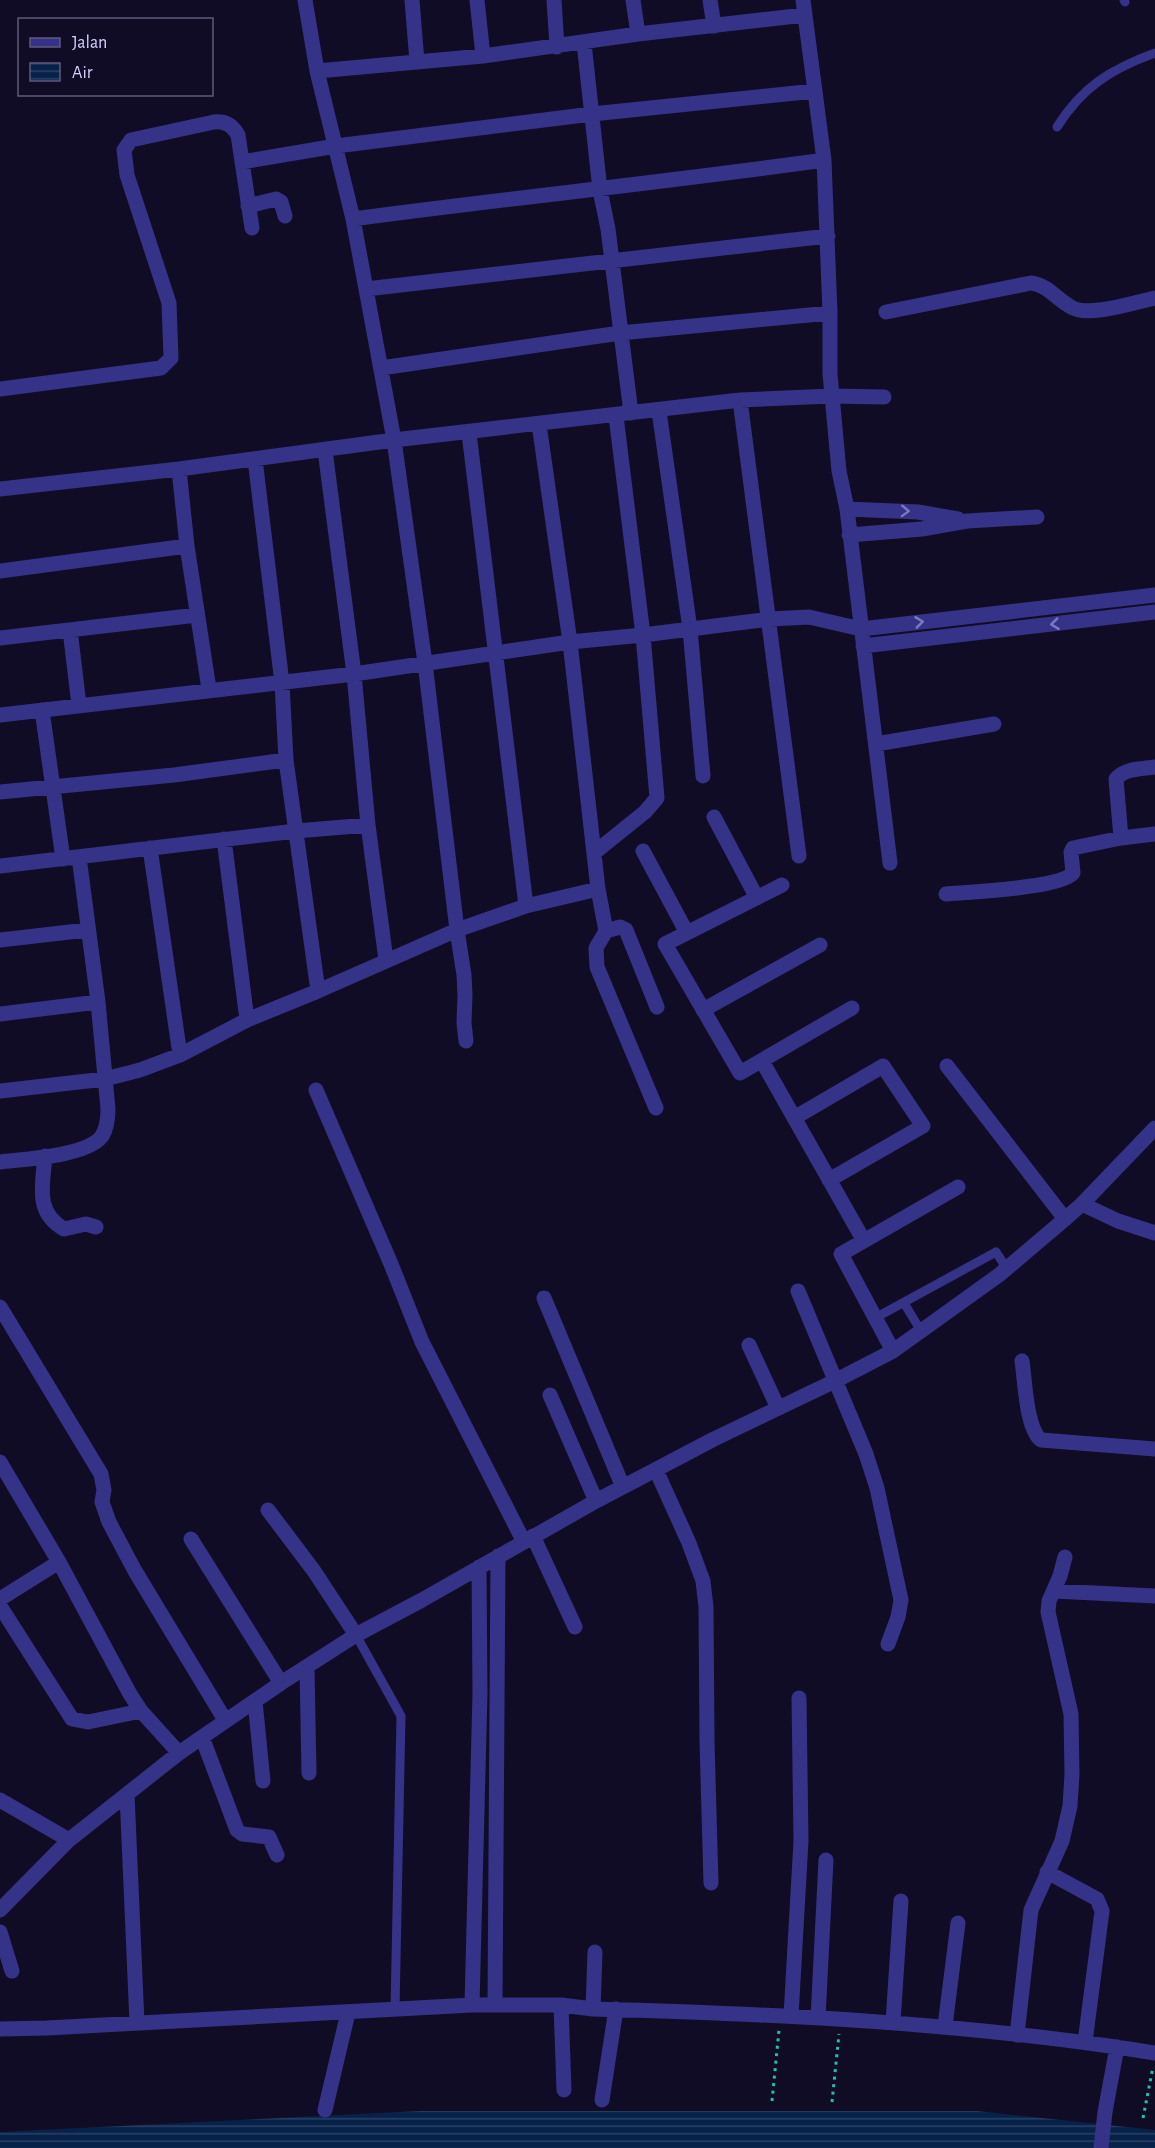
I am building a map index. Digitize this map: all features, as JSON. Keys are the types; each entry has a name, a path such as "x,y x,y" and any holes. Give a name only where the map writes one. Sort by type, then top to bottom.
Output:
{"street":[{"path":"305,0 317,71 353,219 393,440 426,663 465,995 466,1041"},
{"path":"412,0 417,62"},
{"path":"477,0 483,56"},
{"path":"554,0 557,47"},
{"path":"633,0 638,34"},
{"path":"710,0 714,26"},
{"path":"317,71 557,47 638,34 714,26 804,7 824,160 831,396 890,863"},
{"path":"584,43 600,190 609,229 620,333 623,414 657,798 645,812 594,853"},
{"path":"242,162 336,146 592,114 815,91"},
{"path":"0,389 161,368 172,355 169,303 127,174 125,146 134,138 222,121 231,125 238,135 252,228"},
{"path":"353,219 600,190 824,160"},
{"path":"248,206 276,199 281,202 285,216"},
{"path":"366,289 828,236"},
{"path":"886,312 1031,283 1041,284 1072,309 1084,312 1155,298"},
{"path":"381,368 620,333 830,313"},
{"path":"0,489 740,400 831,396 884,397"},
{"path":"740,400 799,856"},
{"path":"659,411 690,629 704,776"},
{"path":"539,424 570,642 598,889 606,931"},
{"path":"469,433 526,906"},
{"path":"325,450 354,674 368,825 386,960"},
{"path":"255,459 282,682 286,760 318,991"},
{"path":"179,469 187,546 209,689"},
{"path":"847,509 918,512 967,521"},
{"path":"849,536 922,529 967,521 1037,517"},
{"path":"0,570 187,546"},
{"path":"0,715 354,674 570,642 770,619 809,617 861,629 1076,602 1155,595"},
{"path":"1128,597 1132,615"},
{"path":"1076,602 1080,621"},
{"path":"863,646 1155,612"},
{"path":"0,638 197,615"},
{"path":"70,630 79,705"},
{"path":"42,710 63,859"},
{"path":"876,744 994,724"},
{"path":"0,792 174,775 286,760"},
{"path":"1121,838 1116,779 1120,774 1130,770 1155,767"},
{"path":"714,817 757,898"},
{"path":"0,866 224,839 368,825"},
{"path":"946,894 1035,885 1069,878 1073,872 1071,852 1073,848 1155,834"},
{"path":"224,839 247,1020"},
{"path":"150,848 180,1055"},
{"path":"643,851 687,933"},
{"path":"0,1162 69,1153 95,1142 102,1136 108,1120 98,1002 79,857"},
{"path":"782,885 665,944 740,1073 852,1008"},
{"path":"0,1091 105,1079 140,1070 180,1055 247,1020 457,930 526,906 598,889"},
{"path":"656,1108 597,967 596,948 606,931 620,927 626,930 657,1007"},
{"path":"0,940 87,930"},
{"path":"703,1010 820,945"},
{"path":"0,1014 98,1002"},
{"path":"762,1061 864,1241"},
{"path":"794,1118 883,1066 923,1126 829,1180"},
{"path":"947,1066 1065,1219"},
{"path":"316,1090 392,1264 422,1342 575,1627"},
{"path":"0,1910 69,1840 127,1794 225,1720 356,1635 596,1501 893,1350 1007,1269 1082,1204 1155,1128"},
{"path":"45,1156 40,1188 49,1216 64,1229 86,1224 96,1227"},
{"path":"893,1350 841,1254 957,1187"},
{"path":"1082,1204 1118,1221 1155,1233"},
{"path":"798,1291 837,1380 877,1488 900,1594 900,1611 888,1644"},
{"path":"544,1298 623,1487"},
{"path":"0,1307 101,1474 104,1490 102,1502 109,1522 135,1571 225,1720"},
{"path":"749,1345 778,1408"},
{"path":"1022,1361 1031,1425 1041,1440 1155,1449"},
{"path":"550,1395 596,1501"},
{"path":"2,1469 59,1562 141,1711 179,1754"},
{"path":"656,1470 689,1543 704,1588 711,1883"},
{"path":"268,1510 314,1571 356,1635"},
{"path":"190,1539 281,1683"},
{"path":"495,2005 498,1556"},
{"path":"1017,2035 1031,1910 1062,1841 1070,1806 1072,1732 1070,1703 1048,1619 1048,1606 1065,1557"},
{"path":"0,1599 59,1562"},
{"path":"472,2005 480,1693 479,1567"},
{"path":"1054,1591 1155,1596"},
{"path":"0,1606 72,1719 88,1722 141,1711"},
{"path":"307,1668 309,1773"},
{"path":"786,2016 801,1831 799,1698"},
{"path":"255,1701 262,1781"},
{"path":"202,1737 237,1830 242,1834 269,1837 277,1855"},
{"path":"127,1794 137,2023"},
{"path":"0,1800 69,1840"},
{"path":"818,2018 826,1860"},
{"path":"1047,1872 1097,1899 1102,1911 1085,2042"},
{"path":"893,2022 901,1901"},
{"path":"945,2026 958,1923"},
{"path":"0,1932 12,1971"},
{"path":"593,2008 595,1952"},
{"path":"0,2029 472,2005 561,2005 945,2026 1117,2047 1154,2060"},
{"path":"561,2005 564,2090"},
{"path":"602,2100 616,2009"},
{"path":"326,2110 348,2013"},
{"path":"1101,2148 1104,2112 1117,2047"}],"lane":[{"path":"1057,127 1070,106 1089,88 1117,70 1155,53"},
{"path":"876,1318 996,1252 1007,1269"},
{"path":"904,1303 921,1331"},
{"path":"356,1635 401,1716 395,2009"}],"path":[{"path":"772,2101 786,2016"},
{"path":"832,2102 841,2021"},
{"path":"1143,2118 1154,2060"}],"water":[{"path":"421,2111 977,2111 1155,2130 1155,2148 0,2148 0,2132"}]}
